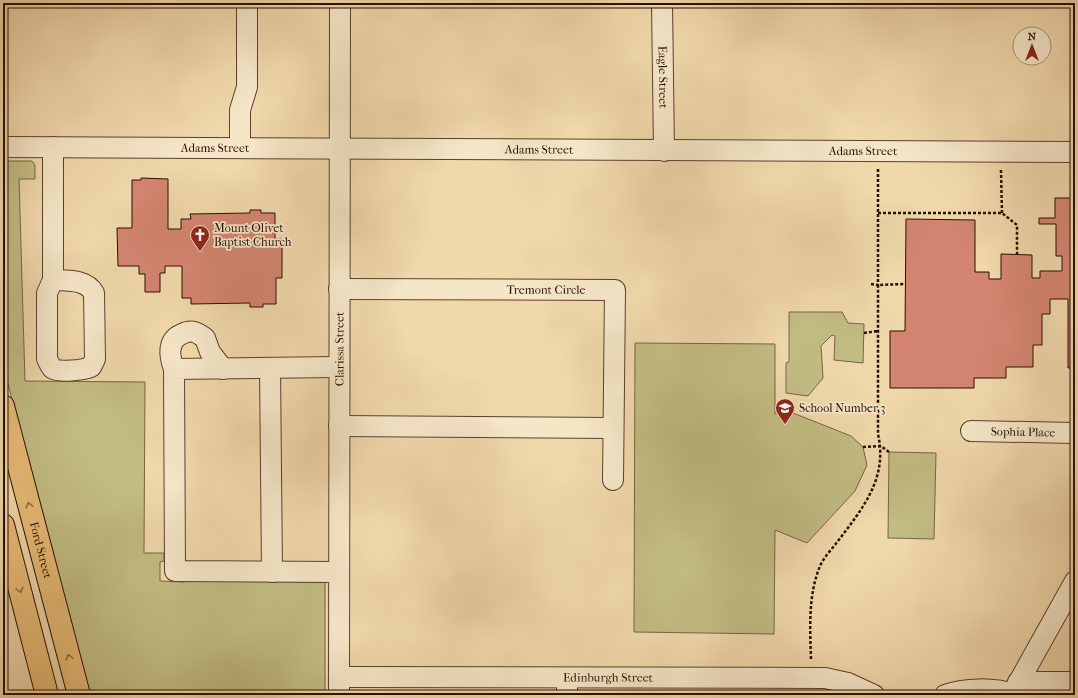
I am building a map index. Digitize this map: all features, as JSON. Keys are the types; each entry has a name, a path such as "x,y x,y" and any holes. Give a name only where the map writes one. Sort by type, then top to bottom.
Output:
{"main road":[{"name":"Ford Street","path":"4,410 79,695"},
{"path":"3,525 47,695"}],"street":[{"path":"240,148 240,110 247,86 247,3"},
{"name":"Clarissa Street","path":"339,686 340,3"},
{"name":"Eagle Street","path":"662,3 664,151"},
{"name":"Adams Street","path":"3,147 1075,152"},
{"path":"53,147 53,280 47,293 47,359 52,367 57,370 84,370 91,367 95,359 94,293 90,286 83,282 53,280"},
{"name":"Tremont Circle","path":"339,289 615,290 613,480"},
{"path":"223,369 210,352 205,338 195,332 186,332 178,335 172,341 170,348 170,359 174,369 175,571 339,572"},
{"path":"174,369 339,367"},
{"path":"270,368 272,572"},
{"path":"339,426 613,428"},
{"name":"Sophia Place","path":"971,431 1075,433"},
{"path":"1015,690 1075,581"},
{"name":"Edinburgh Street","path":"339,686 711,686 825,678 848,682 874,695"},
{"path":"945,695 976,690 1015,690 1075,682"}],"path":[{"path":"812,678 810,628 814,584 821,564 862,510 874,488 880,465 880,446 878,434 878,151"},
{"path":"1001,152 1002,214"},
{"path":"878,214 1002,214 1017,225 1017,254"},
{"path":"871,284 905,284"},
{"path":"864,333 878,331"},
{"path":"863,447 880,446 889,452"}],"shaded area":[{"path":"3,161 32,161 35,165 35,179 19,179 25,381 145,382 144,553 164,553 164,561 160,562 160,581 325,582 325,695 90,695 3,365"},
{"path":"789,312 842,312 848,323 864,324 863,363 834,360 835,336 832,335 821,346 823,378 808,396 786,393 786,363 789,362"},
{"path":"635,343 775,344 775,414 783,409 851,436 863,447 867,465 855,491 807,543 775,530 774,634 634,632"},
{"path":"889,452 936,453 934,539 888,538"}],"building":[{"name":"Mount Olivet Baptist Church","path":"141,178 168,179 168,229 181,229 181,219 191,219 190,214 250,213 250,210 261,210 261,213 275,213 275,239 282,239 282,278 276,278 276,304 263,304 263,307 250,307 250,303 191,304 191,298 182,298 182,266 165,266 165,273 160,273 160,292 145,292 145,274 139,274 139,266 118,266 117,228 132,228 132,180 141,180"},
{"path":"1055,198 1075,198 1075,368 1068,368 1068,299 1050,299 1050,314 1042,314 1042,345 1033,345 1033,367 1006,367 1006,378 974,378 974,388 890,388 890,331 905,331 906,219 975,220 975,272 989,272 989,279 1001,279 1001,254 1032,255 1032,278 1040,278 1040,271 1062,271 1062,256 1056,256 1056,224 1039,224 1039,218 1055,218"}],"place":[{"name":"Mount Olivet Baptist Church","path":"200,252"},
{"name":"School Number 3","path":"785,425"}]}
